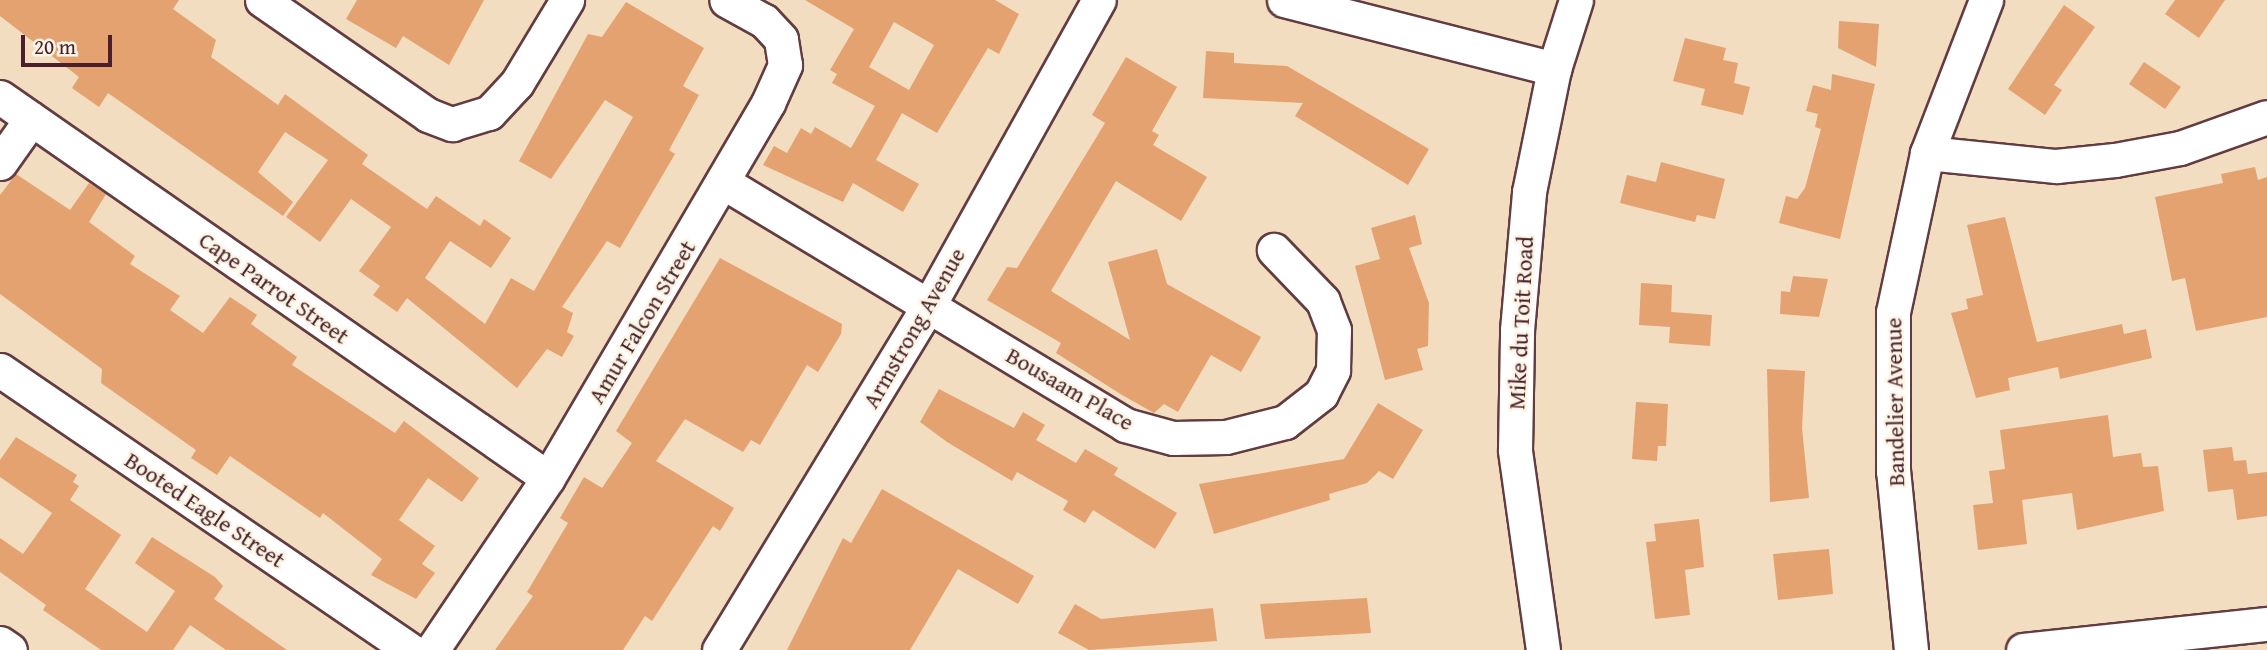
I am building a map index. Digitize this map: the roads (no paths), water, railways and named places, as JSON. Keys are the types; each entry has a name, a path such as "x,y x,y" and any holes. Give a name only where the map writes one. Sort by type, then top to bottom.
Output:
{"street":[{"path":"262,0 428,115 452,124 470,122 498,103 567,0"},
{"name":"Amur Falcon Street","path":"432,650 548,478 726,184 785,65 781,39 765,21 726,0"},
{"name":"Armstrong Avenue","path":"719,650 929,305 1099,0"},
{"path":"1284,0 1554,69"},
{"name":"Mike du Toit Road","path":"1543,650 1516,450 1517,330 1529,192 1554,69 1576,0"},
{"name":"Bandelier Avenue","path":"1911,650 1893,471 1893,312 1927,153 1986,0"},
{"name":"Cape Parrot Street","path":"0,97 548,478"},
{"path":"1927,153 2056,166 2115,160 2180,148 2267,117"},
{"path":"0,163 31,119"},
{"name":"Bousaam Place","path":"726,184 1125,425 1173,438 1226,437 1285,422 1321,394 1333,370 1334,330 1323,300 1274,250"},
{"name":"Booted Eagle Street","path":"0,370 411,650"},
{"path":"2023,650 2216,640 2267,624"},
{"path":"0,643 10,650"}]}
